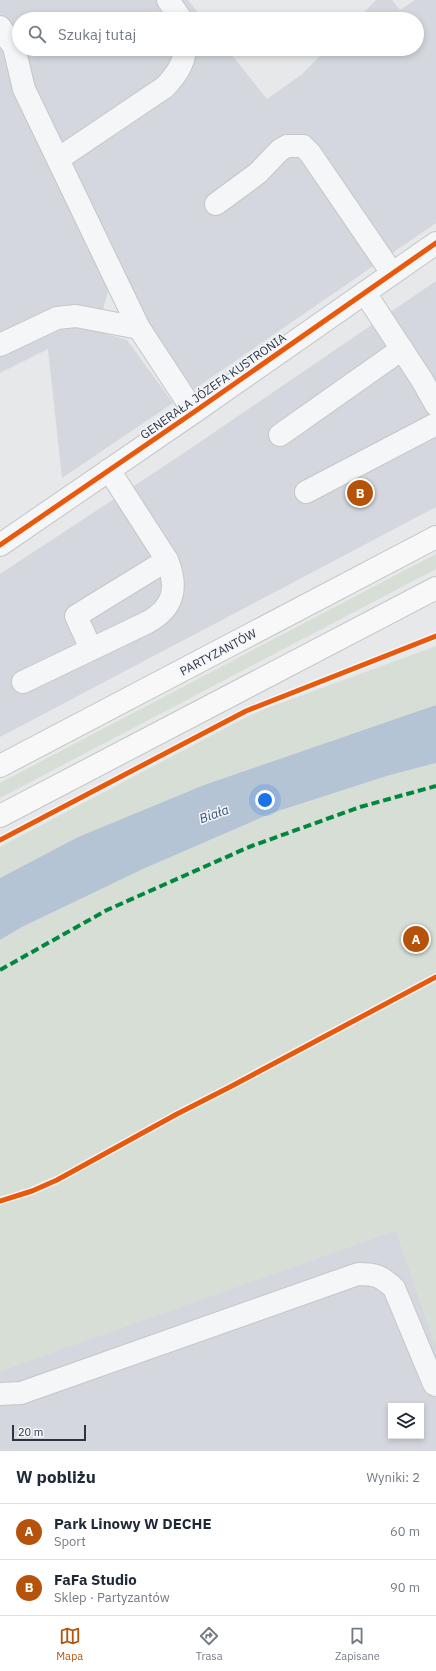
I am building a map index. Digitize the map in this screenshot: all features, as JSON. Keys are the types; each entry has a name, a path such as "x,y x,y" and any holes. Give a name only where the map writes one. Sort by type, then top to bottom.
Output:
{"main road":[{"name":"PARTYZANTÓW","path":"0,766 436,536"},
{"path":"0,816 436,588"}],"street":[{"path":"168,0 176,12"},
{"path":"0,27 12,44"},
{"path":"16,56 24,89 139,328 194,412"},
{"path":"58,159 165,87 178,73 185,56"},
{"path":"216,204 258,173 280,150 287,146 303,146 310,153 392,273"},
{"name":"GENERAŁA JÓZEFA KUSTRONIA","path":"0,545 436,243"},
{"path":"364,293 402,350 429,375 436,405"},
{"path":"0,345 57,318 76,316 139,328"},
{"path":"280,435 402,350"},
{"path":"306,492 436,424"},
{"path":"23,682 160,616 170,600 173,584 171,570 167,560 109,470"},
{"path":"91,649 76,616 167,560"},
{"path":"0,1394 21,1393 358,1274 372,1274 383,1278 394,1288 435,1388"}],"shaded area":[{"path":"0,0 188,0 197,12 12,12 12,56 233,56 267,99 301,75 320,56 424,56 424,12 364,12 376,0 392,0 400,10 415,0 436,0 436,223 193,390 186,386 109,288 97,331 127,340 173,403 62,478 48,349 0,373"},
{"path":"436,281 436,507 0,737 0,574 181,455"},
{"path":"436,554 436,569 0,798 0,783"},
{"path":"436,646 436,705 204,785 78,837 0,878 0,847 243,719 265,709"},
{"path":"436,763 436,1347 396,1230 0,1371 0,940 22,927 143,869 272,813 390,775"},
{"path":"396,1230 436,1347 436,1451 0,1451 0,1371"}],"water":[{"name":"Biała","path":"436,705 436,763 390,775 272,813 143,869 22,927 0,940 0,878 78,837 204,785"}],"marked path":[{"path":"0,970 107,910 249,847 360,807 436,786"}],"cycle path":[{"path":"0,545 436,243"},
{"path":"0,840 246,711 436,636"},
{"path":"0,1201 32,1191 57,1180 177,1114 436,977"}],"place":[{"name":"FaFa Studio","path":"360,493"},
{"name":"Park Linowy W DECHE","path":"416,939"}]}
